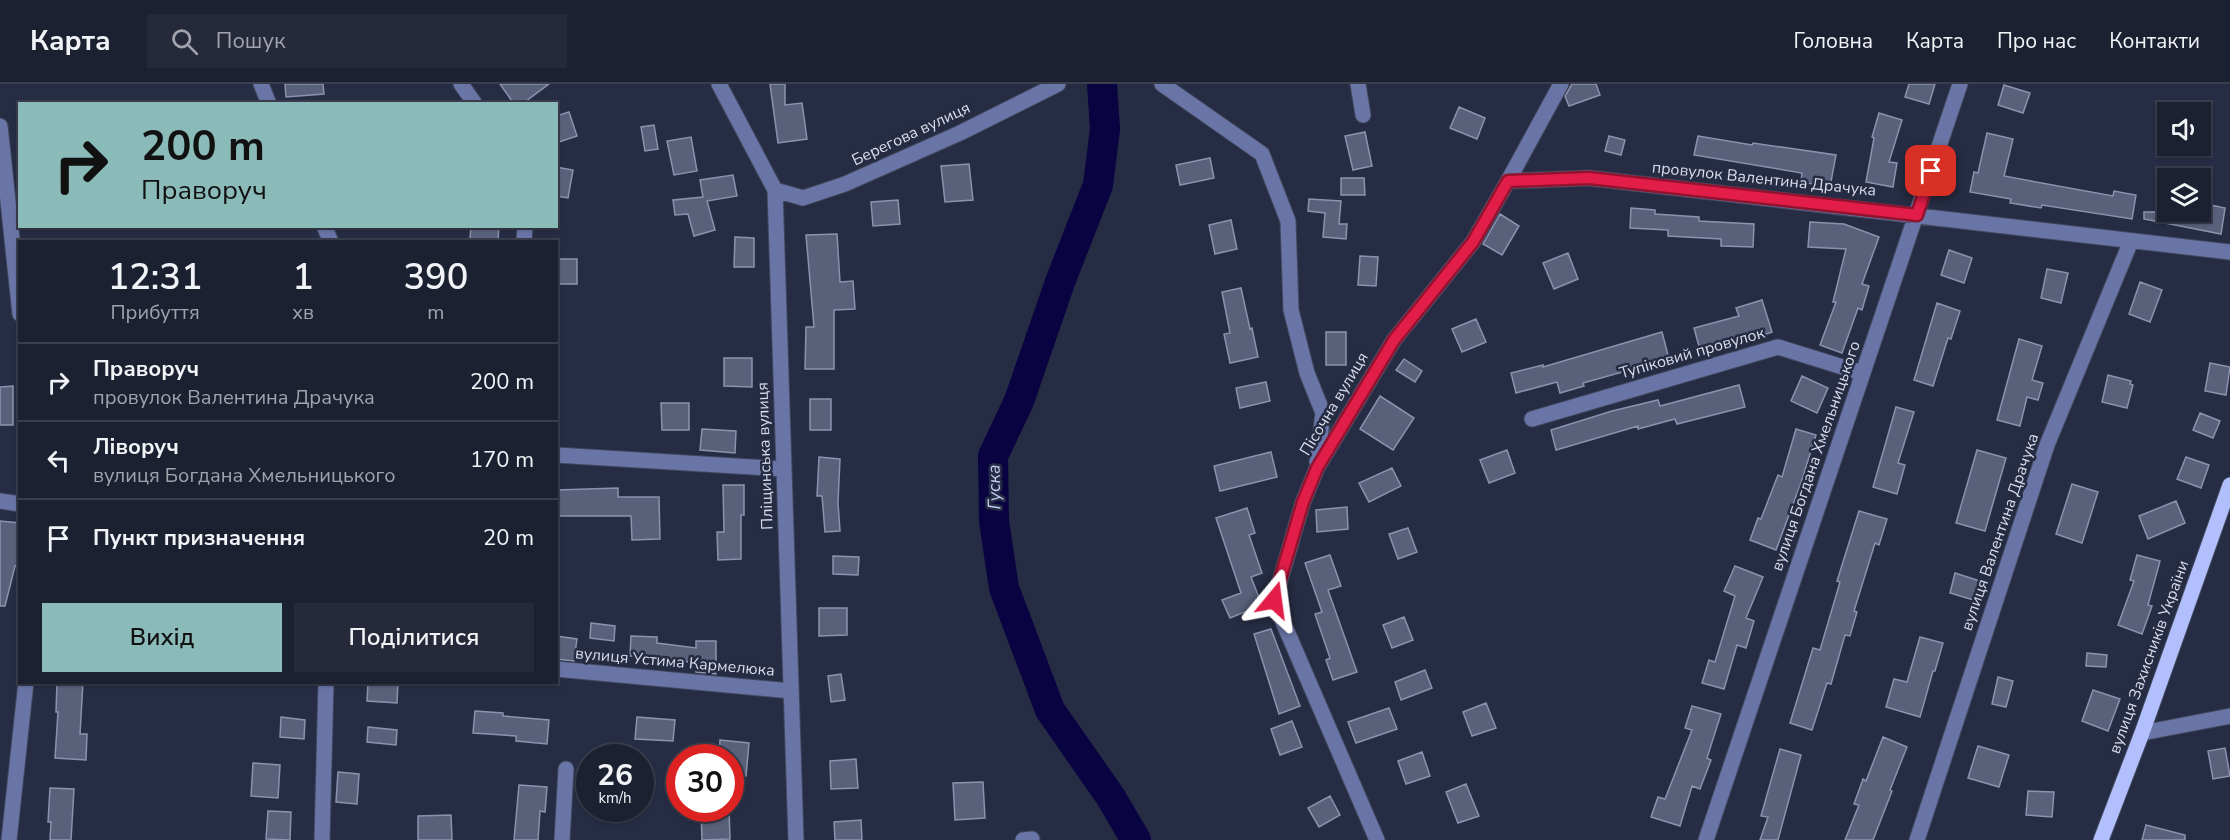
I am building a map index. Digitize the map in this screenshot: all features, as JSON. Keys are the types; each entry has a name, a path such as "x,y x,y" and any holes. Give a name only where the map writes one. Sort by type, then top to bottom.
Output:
{"main road":[{"name":"вулиця Захисників України","path":"2101,840 2230,485"}],"street":[{"path":"261,84 268,102"},
{"path":"461,84 474,102"},
{"name":"Пліщинська вулиця","path":"719,84 775,190 796,840"},
{"name":"Берегова вулиця","path":"775,190 802,198 845,184 960,133 1056,84"},
{"path":"1162,84 1262,154 1288,221 1291,310 1307,373 1323,413 1317,468"},
{"path":"1358,84 1363,115"},
{"name":"Пісочна вулиця","path":"1377,840 1274,600 1303,502 1317,468 1394,340 1473,242 1561,84"},
{"name":"вулиця Богдана Хмельницького","path":"1706,840 1960,84"},
{"path":"0,126 18,295"},
{"name":"провулок Валентина Драчука","path":"1508,181 1589,178 2230,252"},
{"name":"вулиця Валентина Драчука","path":"1917,840 2047,446 2131,241"},
{"name":"Тупіковий провулок","path":"1532,419 1778,347 1862,373"},
{"path":"558,455 784,469"},
{"path":"0,501 18,504"},
{"name":"вулиця Устима Кармелюка","path":"558,669 791,691"},
{"path":"9,840 26,684"},
{"path":"321,840 326,684"},
{"path":"2142,732 2230,716"},
{"path":"562,840 566,769"}],"building":[{"path":"285,84 323,84 324,94 286,97"},
{"path":"500,84 549,84 525,102 513,102"},
{"path":"770,84 785,84 785,105 802,103 807,139 778,143"},
{"path":"1572,84 1596,84 1600,95 1569,106 1565,96"},
{"path":"1909,84 1935,84 1929,104 1905,97"},
{"path":"2004,85 2030,93 2023,113 1998,105"},
{"path":"1459,107 1485,118 1477,139 1450,128"},
{"path":"569,112 577,136 558,142 558,115"},
{"path":"1879,113 1902,120 1889,162 1897,163 1893,187 1866,182 1874,138 1872,137"},
{"path":"654,125 658,149 645,151 641,127"},
{"path":"1365,132 1372,166 1353,170 1345,136"},
{"path":"1987,133 2013,139 2004,176 2113,196 2114,191 2136,195 2132,219 2042,205 2041,208 2010,203 2011,199 1970,192 1974,172 1978,173"},
{"path":"1609,136 1625,140 1621,155 1605,151"},
{"path":"1698,136 1836,155 1830,187 1801,182 1802,173 1694,155"},
{"path":"691,137 697,171 674,175 667,141"},
{"path":"1210,158 1214,178 1180,185 1176,165"},
{"path":"969,164 973,200 945,202 941,166"},
{"path":"558,167 573,170 568,198 558,196"},
{"path":"733,175 737,196 707,201 715,230 694,236 688,214 675,215 673,200 703,197 700,180"},
{"path":"1341,178 1364,178 1365,195 1341,195"},
{"path":"1309,199 1341,201 1339,224 1347,224 1346,239 1323,237 1325,213 1308,211"},
{"path":"898,200 900,224 873,226 871,202"},
{"path":"2211,205 2225,208 2221,234 2159,222 2211,222"},
{"path":"1631,208 1655,210 1655,214 1699,217 1699,221 1754,224 1753,247 1721,246 1721,239 1668,236 1668,230 1630,228"},
{"path":"2144,212 2157,212 2157,222 2144,219"},
{"path":"1500,214 1519,226 1502,255 1483,244"},
{"path":"1231,220 1237,249 1215,254 1209,225"},
{"path":"1810,222 1844,224 1879,237 1862,284 1869,286 1862,310 1858,308 1842,353 1820,345 1836,302 1833,302 1846,249 1808,247"},
{"path":"471,228 499,228 498,240 470,239"},
{"path":"837,234 840,282 853,281 855,309 834,310 834,369 805,369 806,327 814,327 806,235"},
{"path":"735,237 754,238 754,267 734,267"},
{"path":"1949,250 1972,258 1964,283 1941,275"},
{"path":"1568,253 1578,279 1554,289 1543,263"},
{"path":"1360,256 1378,257 1376,286 1358,285"},
{"path":"558,259 577,259 577,284 558,284"},
{"path":"2047,269 2068,273 2061,303 2041,298"},
{"path":"2140,282 2162,290 2150,322 2129,314"},
{"path":"1241,288 1258,357 1230,363 1224,334 1230,333 1222,292"},
{"path":"1762,300 1772,332 1747,341 1746,337 1700,350 1694,328 1739,316 1736,308"},
{"path":"1937,303 1960,311 1951,339 1948,338 1933,386 1914,380"},
{"path":"1476,319 1486,342 1462,352 1452,329"},
{"path":"1326,332 1346,332 1346,365 1326,365"},
{"path":"1662,332 1669,359 1583,383 1584,386 1560,393 1557,382 1516,393 1511,373 1543,365 1543,367"},
{"path":"2019,339 2042,346 2032,380 2043,383 2038,400 2027,397 2020,426 1997,420"},
{"path":"724,358 752,358 752,387 724,386"},
{"path":"1404,359 1422,371 1415,382 1396,370"},
{"path":"2210,363 2230,367 2226,395 2205,391"},
{"path":"2108,375 2131,381 2130,384 2133,385 2127,408 2102,402"},
{"path":"1802,376 1828,388 1817,413 1791,401"},
{"path":"1266,382 1270,401 1240,408 1236,388"},
{"path":"1739,385 1745,407 1677,424 1675,419 1638,429 1638,426 1556,450 1551,430 1612,411 1658,400 1660,406"},
{"path":"13,386 13,425 0,425 0,387"},
{"path":"1380,396 1414,418 1393,450 1360,429"},
{"path":"810,399 831,399 831,430 810,430"},
{"path":"661,403 689,403 689,430 662,430"},
{"path":"1896,407 1914,412 1898,463 1905,465 1897,494 1873,487"},
{"path":"2200,413 2220,421 2213,438 2193,430"},
{"path":"702,429 736,431 735,453 700,450"},
{"path":"1796,429 1816,435 1776,550 1750,540 1778,475 1782,477"},
{"path":"1507,450 1515,473 1489,483 1480,460"},
{"path":"1977,450 2006,458 1985,531 1956,523"},
{"path":"1271,452 1277,477 1220,491 1214,466"},
{"path":"819,457 840,459 838,503 840,531 825,532 822,496 817,496"},
{"path":"2186,457 2209,465 2201,488 2177,479"},
{"path":"1392,468 1401,486 1369,502 1359,483"},
{"path":"2072,484 2098,492 2082,543 2056,534"},
{"path":"723,485 744,485 741,559 718,560 717,532 724,532"},
{"path":"618,488 618,497 659,497 660,539 632,540 631,516 558,516 558,490"},
{"path":"2176,501 2185,523 2148,539 2139,516"},
{"path":"1347,507 1348,529 1317,532 1316,510"},
{"path":"1247,508 1255,533 1249,535 1262,573 1251,577 1262,605 1230,618 1222,600 1241,593 1216,518"},
{"path":"1859,511 1887,519 1879,545 1875,543 1854,611 1857,612 1850,636 1845,635 1831,684 1827,683 1812,730 1790,723 1813,648 1820,650 1840,582 1837,581"},
{"path":"0,521 18,523 18,566 15,566 5,606 0,606"},
{"path":"1408,528 1417,552 1398,559 1389,534"},
{"path":"1330,555 1341,586 1328,590 1357,672 1333,680 1326,660 1330,658 1315,614 1322,612 1305,563"},
{"path":"2137,555 2160,561 2148,605 2152,606 2142,634 2118,625 2134,581 2130,580"},
{"path":"833,556 859,557 858,575 833,574"},
{"path":"1735,566 1763,577 1746,618 1754,621 1746,648 1737,645 1724,689 1702,683 1709,660 1715,662 1735,596 1724,591"},
{"path":"1955,573 1983,582 1977,601 1950,593"},
{"path":"819,608 847,608 847,635 819,636"},
{"path":"1404,617 1413,640 1392,648 1383,625"},
{"path":"591,623 615,626 614,641 590,638"},
{"path":"1271,629 1300,706 1279,714 1254,634"},
{"path":"558,636 577,639 574,661 558,659"},
{"path":"631,636 657,637 657,643 696,648 696,641 716,641 716,674 696,672 696,663 668,659 668,657 630,656"},
{"path":"1920,637 1943,643 1920,717 1886,707 1894,679 1907,682"},
{"path":"2087,653 2107,655 2106,667 2086,666"},
{"path":"1425,670 1432,688 1401,700 1395,682"},
{"path":"841,674 845,700 831,702 828,676"},
{"path":"1998,677 2013,681 2006,707 1992,704"},
{"path":"57,684 83,684 80,734 87,734 86,760 55,758 58,712 56,712"},
{"path":"368,684 398,684 397,703 367,701"},
{"path":"2093,690 2120,699 2108,731 2082,721"},
{"path":"1486,703 1496,728 1472,736 1463,712"},
{"path":"1692,706 1721,714 1707,758 1711,760 1700,789 1692,786 1680,826 1651,817 1658,797 1665,799 1692,730 1685,728"},
{"path":"1389,708 1397,729 1356,743 1348,722"},
{"path":"475,711 549,720 547,744 516,741 516,736 473,733"},
{"path":"281,717 305,720 304,739 280,737"},
{"path":"637,717 675,720 673,741 635,739"},
{"path":"1292,721 1302,747 1280,755 1271,729"},
{"path":"368,727 397,730 396,745 367,742"},
{"path":"1883,737 1907,747 1890,790 1892,791 1873,840 1845,840 1859,805 1854,804 1863,779 1866,781"},
{"path":"720,740 749,743 746,776 744,776 744,744 720,744"},
{"path":"1978,746 2009,755 1999,787 1968,778"},
{"path":"2225,748 2230,776 2213,779 2208,751"},
{"path":"1780,749 1801,755 1778,840 1760,840 1768,817 1761,816"},
{"path":"1422,752 1430,776 1406,784 1398,761"},
{"path":"856,759 858,788 831,789 830,761"},
{"path":"253,763 280,765 278,798 251,796"},
{"path":"338,772 359,774 357,804 336,802"},
{"path":"983,782 985,818 955,820 953,783"},
{"path":"1466,784 1479,816 1458,823 1446,792"},
{"path":"519,785 547,787 545,812 540,811 538,840 514,840"},
{"path":"50,788 74,789 71,840 50,840 51,822 48,822"},
{"path":"2028,791 2054,792 2052,817 2026,815"},
{"path":"1330,796 1340,815 1319,827 1308,808"},
{"path":"268,811 291,812 290,840 266,839"},
{"path":"451,815 452,840 418,840 418,816"},
{"path":"861,820 862,840 835,840 834,822"},
{"path":"701,822 729,822 730,839 702,840"},
{"path":"2146,825 2185,835 2185,840 2142,840"}],"waterway":[{"name":"Гуска","path":"1102,84 1105,129 1098,185 1060,282 1019,401 993,456 994,521 1004,588 1050,710 1110,796 1136,840"}],"route":[{"path":"1274,600 1303,502 1317,468 1394,340 1473,242 1508,181 1589,178 1917,215 1931,171"}]}
